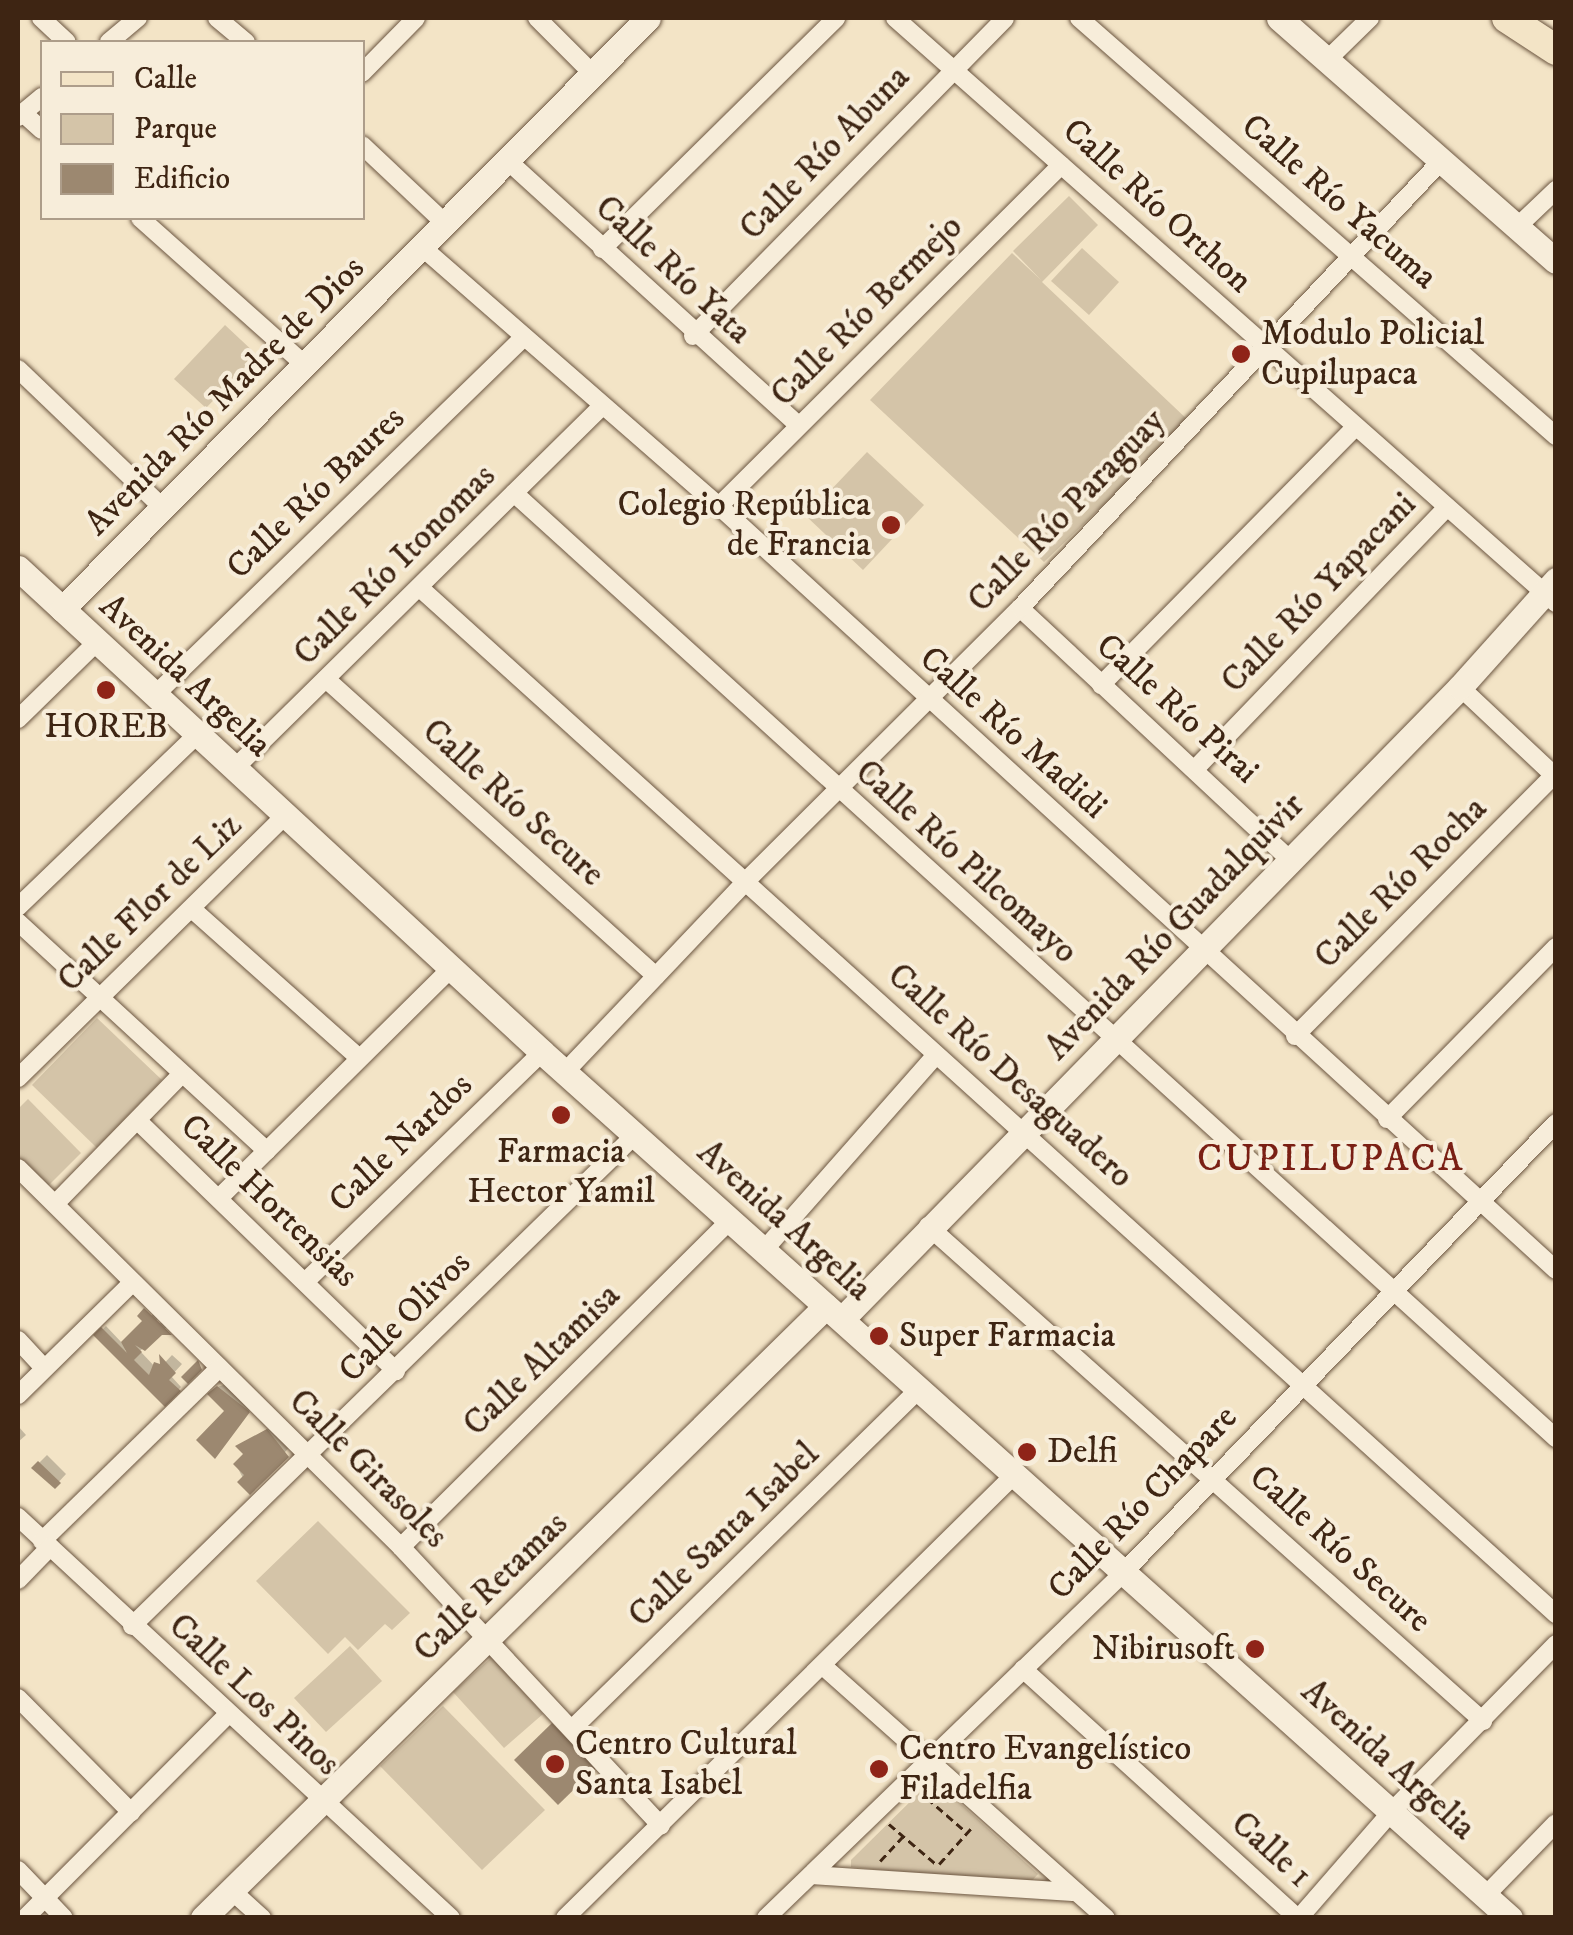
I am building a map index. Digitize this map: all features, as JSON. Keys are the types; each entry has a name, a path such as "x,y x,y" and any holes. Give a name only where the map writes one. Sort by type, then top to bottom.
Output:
{"main road":[{"path":"1506,18 1556,50"}],"street":[{"path":"40,18 64,40"},
{"path":"111,40 138,18"},
{"path":"365,71 416,18"},
{"path":"537,18 592,73"},
{"name":"Avenida Río Madre de Dios","path":"62,609 648,18"},
{"path":"602,249 836,18"},
{"name":"Calle Río Orthon","path":"895,18 1447,507 1552,592"},
{"name":"Calle Río Abuna","path":"693,336 1004,18"},
{"name":"Calle Río Yacuma","path":"1079,18 1556,436"},
{"path":"1279,18 1556,260"},
{"path":"1327,60 1370,18"},
{"path":"223,20 244,40"},
{"path":"20,115 40,99"},
{"path":"365,148 447,224"},
{"name":"Calle Río Paraguay","path":"565,1072 834,790 1020,608 1354,258 1442,160"},
{"name":"Calle Río Yata","path":"508,161 693,336 797,424"},
{"name":"Calle Río Bermejo","path":"720,506 797,424 1062,165"},
{"path":"1517,227 1556,190"},
{"path":"142,220 305,365"},
{"name":"Calle Río Madidi","path":"424,248 600,408 720,506 1295,1036 1556,1270"},
{"name":"Calle Río Baures","path":"154,694 523,338"},
{"path":"18,369 163,508"},
{"name":"Calle Río Itonomas","path":"235,768 600,408"},
{"path":"1101,685 1356,426"},
{"name":"Calle Río Pilcomayo","path":"514,492 834,790 1556,1438"},
{"name":"Calle Río Yapacani","path":"1196,768 1447,507"},
{"name":"Avenida Argelia","path":"18,568 542,1052 1510,1918"},
{"name":"Calle Río Desaguadero","path":"420,588 1556,1614"},
{"name":"Avenida Río Guadalquivir","path":"834,1312 928,1226 1117,1040 1201,949 1552,592"},
{"name":"Calle Río Pirai","path":"1020,608 1196,768 1289,859"},
{"path":"18,719 97,642"},
{"name":"Calle Río Secure","path":"326,679 656,976"},
{"path":"1460,688 1554,776"},
{"path":"18,907 197,735"},
{"name":"Calle Río Rocha","path":"1295,1036 1554,776"},
{"name":"Calle Flor de Liz","path":"18,1078 284,817"},
{"path":"192,909 359,1058"},
{"path":"18,922 180,1077 267,1151"},
{"path":"1387,1119 1556,947"},
{"path":"220,1197 450,968"},
{"name":"Calle Nardos","path":"306,1280 542,1052"},
{"path":"764,1250 935,1056"},
{"path":"55,1204 180,1077"},
{"name":"Calle Hortensias","path":"139,1122 396,1371"},
{"name":"Calle Río Chapare","path":"766,1918 1124,1572 1390,1290 1556,1123"},
{"name":"Calle Olivos","path":"132,1626 635,1135"},
{"name":"Calle Girasoles","path":"18,1168 490,1639 661,1826"},
{"name":"Calle Altamisa","path":"400,1547 730,1220"},
{"name":"Calle Río Secure","path":"928,1226 1483,1721"},
{"path":"18,1395 132,1282"},
{"name":"Calle Retamas","path":"203,1918 319,1800 834,1312"},
{"path":"18,1340 44,1368"},
{"path":"18,1580 46,1544 220,1368"},
{"name":"Calle Santa Isabel","path":"573,1728 920,1388"},
{"path":"565,1918 1014,1474"},
{"name":"Calle Los Pinos","path":"18,1517 227,1715 451,1918"},
{"path":"1298,1918 1392,1811 1556,1644"},
{"path":"824,1666 1106,1918"},
{"name":"Calle 1","path":"1022,1669 1298,1918"},
{"path":"18,1698 131,1812"},
{"path":"25,1918 227,1715"},
{"path":"1486,1895 1556,1824"},
{"path":"18,1870 64,1918"},
{"path":"811,1875 1076,1892"},
{"path":"230,1890 262,1918"}],"path":[{"path":"927,1785 927,1798 966,1833"},
{"path":"931,1876 978,1820"},
{"path":"888,1823 938,1866"},
{"path":"870,1871 903,1836"}],"green space":[{"path":"1069,196 1098,225 1042,282 1190,422 1044,562 870,400 1012,253 1041,280 1013,251"},
{"path":"1082,248 1119,282 1089,315 1051,281"},
{"path":"225,325 257,355 206,408 174,379"},
{"path":"867,452 924,505 863,570 806,516"},
{"path":"97,1018 162,1080 97,1148 32,1085"},
{"path":"28,1099 81,1153 46,1188 18,1160 18,1109"},
{"path":"318,1521 410,1613 392,1630 385,1624 358,1650 345,1637 328,1654 256,1581"},
{"path":"350,1646 382,1681 326,1732 294,1698"},
{"path":"492,1657 543,1714 504,1748 453,1692"},
{"path":"443,1706 545,1810 482,1870 380,1766"},
{"path":"927,1785 940,1785 1038,1874 1029,1884 851,1867 851,1860"}],"building":[{"path":"144,1308 172,1335 162,1335 145,1351 135,1345 142,1352 134,1360 149,1375 154,1362 160,1364 159,1354 176,1373 169,1380 181,1391 165,1407 93,1335 101,1327 127,1353 121,1342 142,1321 137,1316"},
{"path":"198,1360 202,1370 188,1384 181,1377"},
{"path":"217,1386 250,1412 215,1459 196,1440 224,1411 207,1394"},
{"path":"267,1429 289,1457 250,1495 237,1482 244,1475 233,1464 243,1454 235,1446"},
{"path":"38,1461 61,1483 55,1489 31,1468"},
{"name":"Centro Cultural Santa Isabel","path":"552,1723 596,1768 558,1805 514,1760"}],"place":[{"name":"Modulo Policial Cupilupaca","path":"1241,354"},
{"name":"Colegio República de Francia","path":"891,525"},
{"name":"HOREB","path":"106,690"},
{"name":"Farmacia Hector Yamil","path":"561,1115"},
{"name":"Super Farmacia","path":"879,1336"},
{"name":"Delfi","path":"1027,1452"},
{"name":"Nibirusoft","path":"1255,1649"},
{"name":"Centro Cultural Santa Isabel","path":"555,1764"},
{"name":"Centro Evangelístico Filadelfia","path":"879,1769"}],"district":[{"name":"CUPILUPACA","path":"1331,1160"}]}
